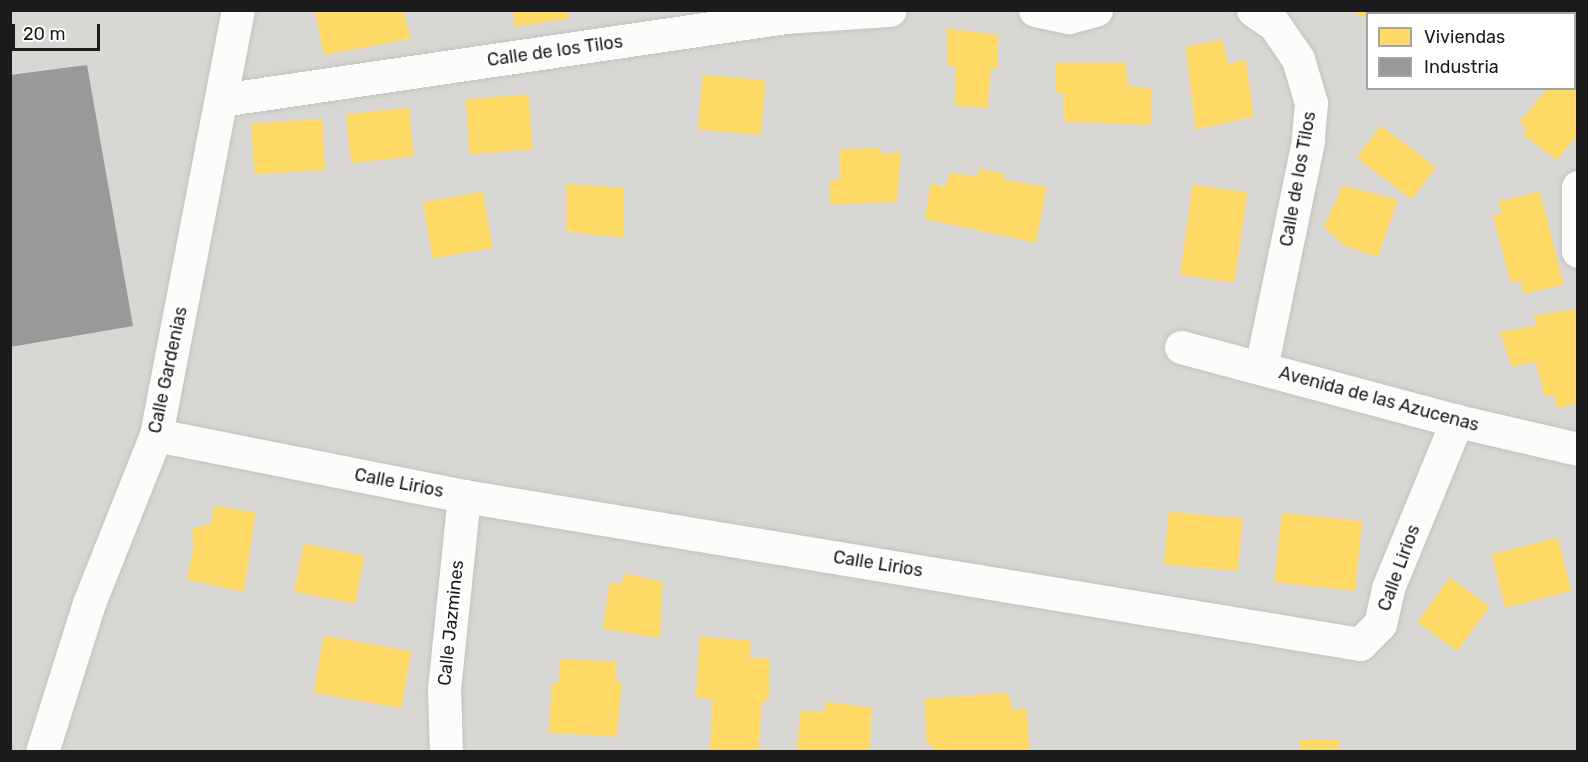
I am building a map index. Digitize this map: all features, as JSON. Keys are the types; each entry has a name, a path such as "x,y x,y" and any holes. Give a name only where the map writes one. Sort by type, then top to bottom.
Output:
{"street":[{"name":"Calle Gardenias","path":"42,752 89,603 156,435 238,10"},
{"name":"Calle de los Tilos","path":"221,100 786,17 890,10"},
{"path":"1035,10 1069,17 1096,10"},
{"name":"Calle de los Tilos","path":"1253,10 1274,24 1298,59 1311,103 1308,141 1261,366"},
{"path":"1578,187 1578,251"},
{"name":"Avenida de las Azucenas","path":"1181,347 1261,366 1457,422 1578,449"},
{"name":"Calle Lirios","path":"156,435 464,495 1360,644 1380,624 1388,588 1457,422"},
{"name":"Calle Jazmines","path":"446,752 444,689 464,495"}],"shaded area":[{"path":"11,11 1577,11 1577,751 11,751"}],"building: Viviendas":[{"path":"315,10 403,10 411,39 324,55"},
{"path":"513,10 568,10 569,19 515,27"},
{"path":"1356,10 1397,10 1397,12 1366,12 1366,16 1358,17"},
{"path":"947,29 998,35 998,69 991,69 988,108 955,106 956,67 948,65"},
{"path":"1223,40 1228,64 1246,60 1254,117 1196,130 1186,47"},
{"path":"1056,63 1126,63 1128,86 1152,89 1151,125 1065,122 1063,93 1056,93"},
{"path":"703,75 766,80 761,135 698,130"},
{"path":"1576,90 1578,135 1557,160 1523,135 1527,129 1520,122 1546,91"},
{"path":"529,95 533,150 470,154 466,99"},
{"path":"409,108 414,157 351,163 346,115"},
{"path":"322,119 326,170 255,175 251,124"},
{"path":"1381,126 1436,168 1412,199 1357,158"},
{"path":"881,148 881,154 901,153 897,202 830,205 830,181 840,181 840,150"},
{"path":"979,169 1004,174 1004,180 1047,187 1036,243 925,219 931,184 946,187 950,173 978,177"},
{"path":"567,184 624,188 624,238 567,232"},
{"path":"1193,185 1247,193 1235,283 1180,275"},
{"path":"1343,186 1398,200 1378,257 1345,246 1324,227"},
{"path":"483,192 493,248 433,259 423,203"},
{"path":"1540,192 1564,285 1524,294 1521,281 1511,283 1493,215 1503,214 1498,202"},
{"path":"1577,309 1578,403 1558,409 1554,395 1545,397 1536,362 1512,367 1500,332 1537,326 1534,316"},
{"path":"215,506 256,513 244,592 187,580 194,547 192,529 211,524"},
{"path":"1169,512 1243,518 1238,571 1164,565"},
{"path":"1282,513 1363,521 1355,591 1275,583"},
{"path":"1558,538 1571,591 1505,608 1492,554"},
{"path":"304,544 365,556 356,604 295,592"},
{"path":"625,574 663,582 660,638 603,629 610,583 622,584"},
{"path":"1450,578 1490,607 1457,651 1418,622"},
{"path":"324,636 412,651 402,709 314,693"},
{"path":"700,637 751,641 750,658 770,659 769,699 762,703 759,752 710,750 713,700 696,697"},
{"path":"560,659 617,662 616,681 622,682 617,737 549,733 552,684 559,683"},
{"path":"1008,693 1013,710 1027,709 1030,750 934,752 933,745 927,745 925,699"},
{"path":"825,702 872,708 870,752 797,752 801,711 825,712"},
{"path":"1300,740 1339,740 1339,752 1300,752"}],"building: Industria":[{"path":"87,65 133,326 10,347 10,75"}]}
